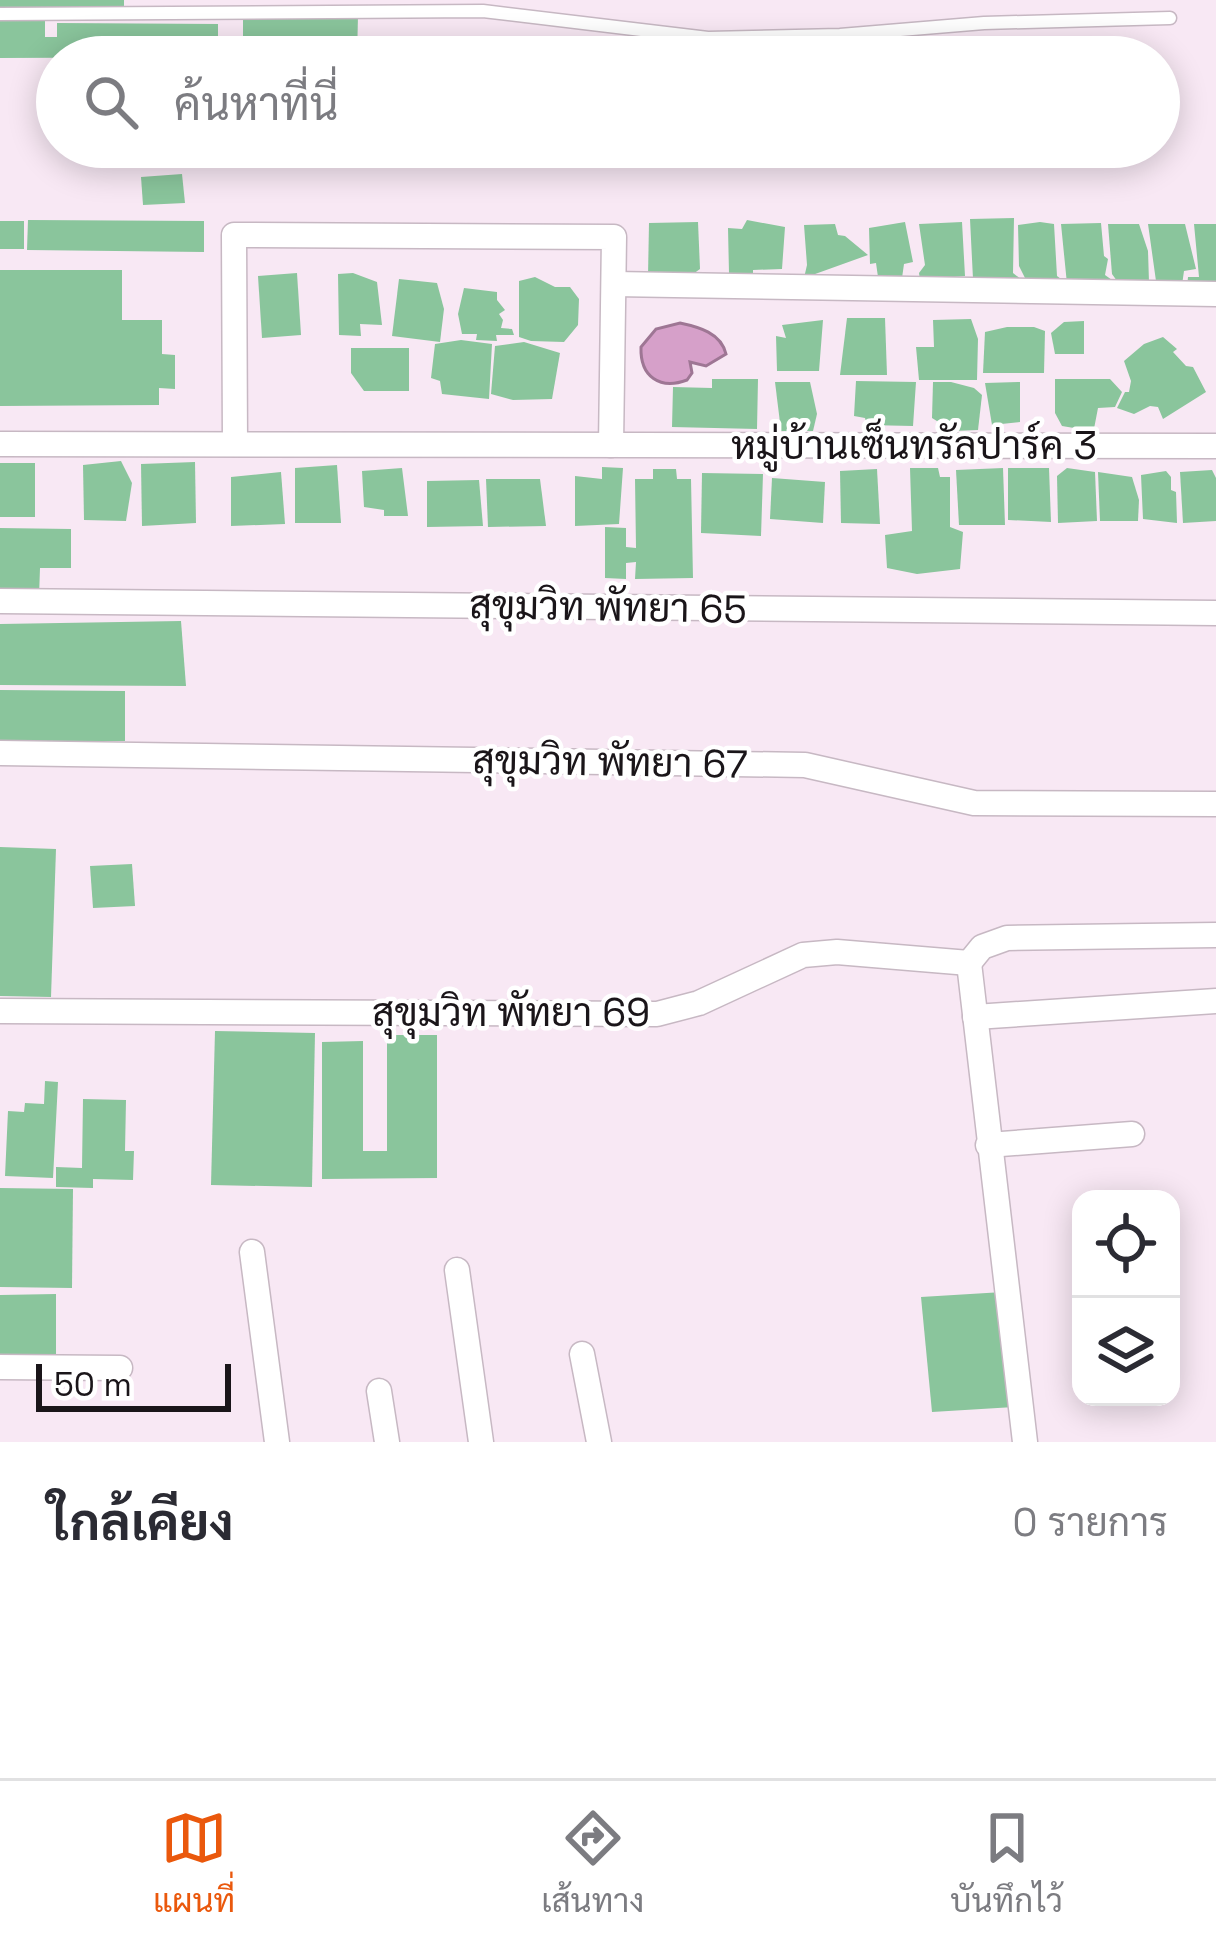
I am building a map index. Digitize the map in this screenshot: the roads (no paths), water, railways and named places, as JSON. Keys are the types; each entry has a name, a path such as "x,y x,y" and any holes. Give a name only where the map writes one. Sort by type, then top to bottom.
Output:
{"street":[{"path":"235,444 234,235 614,237 611,445"},
{"path":"614,284 1216,294"},
{"name":"หมู่บ้านเซ็นทรัลปาร์ค 3","path":"0,444 1216,446"},
{"name":"สุขุมวิท พัทยา 65","path":"0,601 1216,613"},
{"name":"สุขุมวิท พัทยา 67","path":"0,753 805,765 974,803 1216,804"},
{"path":"1025,1442 969,963 982,947 1007,938 1216,934"},
{"name":"สุขุมวิท พัทยา 69","path":"0,1011 657,1014 716,996 803,955 837,952 969,963"},
{"path":"975,1017 1216,1001"},
{"path":"988,1145 1132,1134"},
{"path":"252,1252 277,1442"},
{"path":"457,1270 481,1442"},
{"path":"582,1354 598,1442"},
{"path":"0,1367 120,1368"},
{"path":"380,1391 387,1442"}],"lane":[{"path":"0,14 483,11 690,36"},
{"path":"796,36 984,23 1170,18"}]}
